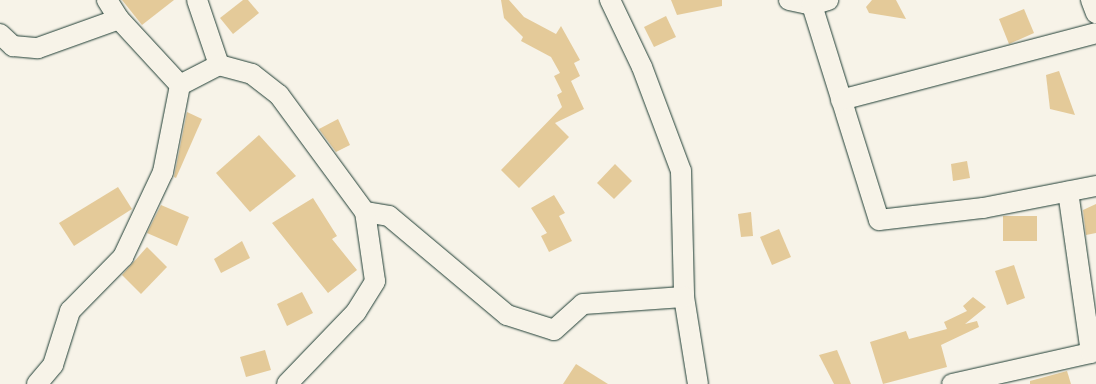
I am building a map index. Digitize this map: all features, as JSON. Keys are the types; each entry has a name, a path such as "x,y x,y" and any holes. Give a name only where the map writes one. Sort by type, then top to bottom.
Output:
{"street":[{"path":"107,0 119,19 180,85"},
{"path":"197,0 219,65"},
{"path":"610,0 642,67 681,171 684,297 698,384"},
{"path":"789,0 820,3 842,100 879,220 984,208 1096,186"},
{"path":"1091,0 1096,14"},
{"path":"0,34 13,46 38,48 119,19"},
{"path":"842,100 1096,33"},
{"path":"180,85 219,65 252,74 279,96 365,212 375,281 356,312 287,384"},
{"path":"37,384 54,365 70,311 123,257 163,172 180,85"},
{"path":"952,384 1014,378 1093,352 1068,192"},
{"path":"365,212 388,216 507,315 554,330 583,304 684,297"}],"building":[{"path":"122,0 174,0 142,25"},
{"path":"243,0 248,0 259,13 233,34 220,18"},
{"path":"501,0 509,0 524,17 556,34 561,26 580,60 574,63 580,76 571,81 584,109 555,123 569,137 519,188 501,170 562,107 557,95 562,92 554,76 560,73 551,57 521,41 523,37 504,18"},
{"path":"671,0 722,0 722,6 677,15"},
{"path":"872,0 896,0 906,19 869,13 866,7"},
{"path":"1024,9 1034,33 1009,44 999,19"},
{"path":"666,16 676,37 654,47 644,27"},
{"path":"1059,71 1075,115 1050,109 1046,75"},
{"path":"187,112 202,119 176,178 174,177"},
{"path":"338,119 350,145 336,152 319,129"},
{"path":"259,135 296,176 250,212 216,173"},
{"path":"967,161 970,178 953,181 951,164"},
{"path":"615,164 632,181 614,199 597,183"},
{"path":"118,187 132,209 74,246 59,223"},
{"path":"554,195 565,213 559,216 572,241 549,252 541,236 547,233 531,208"},
{"path":"313,198 337,236 332,239 357,270 328,293 272,223"},
{"path":"1096,204 1096,233 1086,235 1083,210"},
{"path":"161,205 189,217 177,246 147,233"},
{"path":"751,212 753,236 741,237 738,214"},
{"path":"1003,216 1037,216 1037,241 1003,241"},
{"path":"779,229 791,257 772,265 760,237"},
{"path":"242,241 250,258 221,273 214,259"},
{"path":"147,247 167,267 141,294 122,275"},
{"path":"1014,265 1025,298 1007,305 995,271"},
{"path":"302,292 313,313 287,326 277,304"},
{"path":"973,297 986,307 965,324 977,321 979,327 941,345 947,367 883,384 870,342 906,331 909,339 947,329 944,322 967,311 963,306"},
{"path":"265,350 271,370 246,377 240,357"},
{"path":"837,350 851,384 834,384 819,355"},
{"path":"576,364 608,384 563,384"},
{"path":"1067,371 1071,384 1030,384 1030,381"}]}
